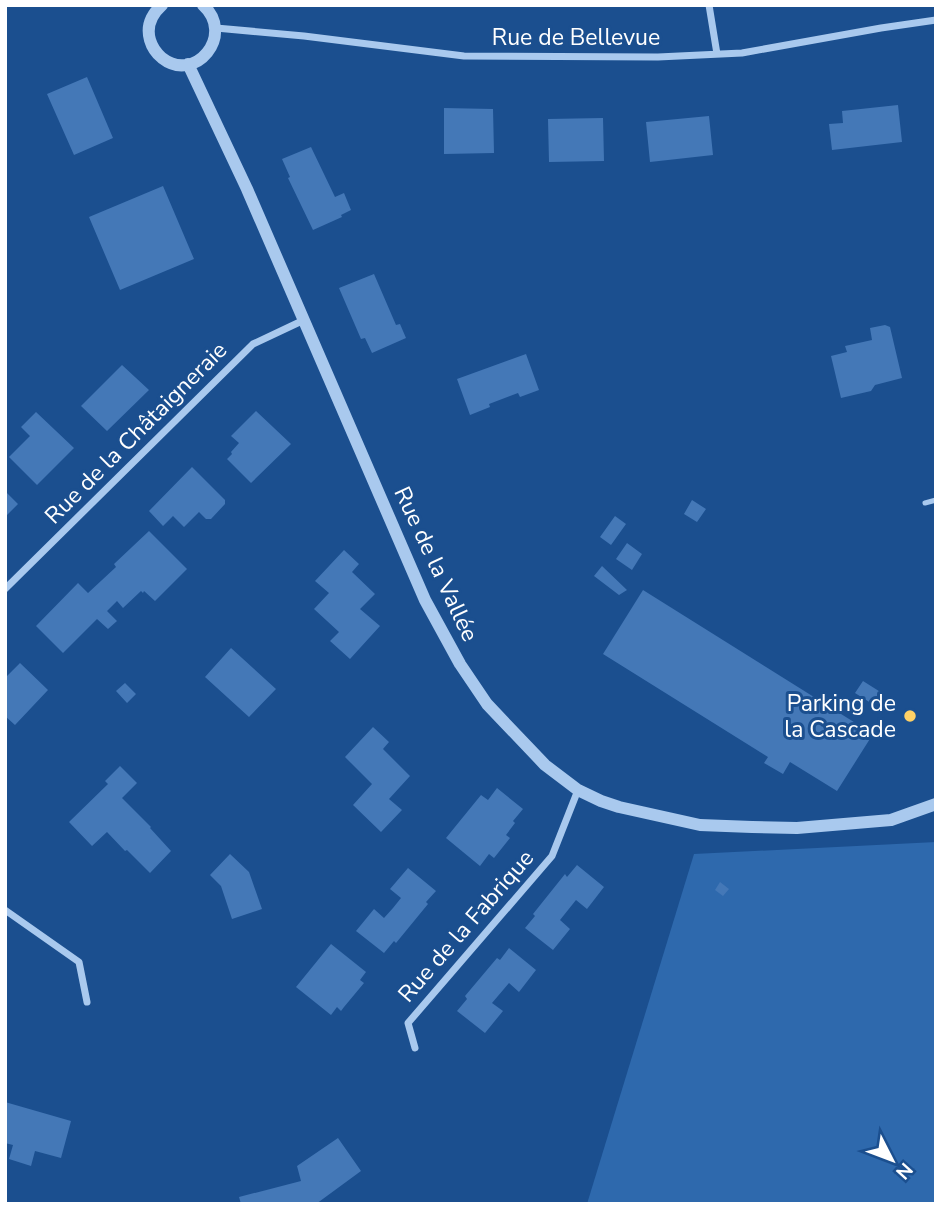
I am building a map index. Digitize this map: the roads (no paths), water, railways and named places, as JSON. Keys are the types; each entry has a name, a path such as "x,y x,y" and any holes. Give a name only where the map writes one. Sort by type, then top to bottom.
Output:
{"street":[{"path":"162,5 150,21 150,43 165,61 176,65 188,65 197,61 212,47 216,28 203,5"},
{"path":"709,5 717,54"},
{"name":"Rue de Bellevue","path":"216,28 464,56 659,57 741,53 936,20"},
{"name":"Rue de la Vallée","path":"188,65 305,319 425,600 460,664 487,704 545,765 578,790 619,807 700,825 797,828 891,820 936,804"},
{"name":"Rue de la Châtaigneraie","path":"5,589 253,344 305,319"},
{"name":"Rue de la Fabrique","path":"415,1048 408,1023 552,856 578,790"},
{"path":"5,910 79,962 87,1002"}],"lane":[{"path":"925,503 936,500"}],"place":[{"name":"Parking de la Cascade","path":"910,716"}]}
